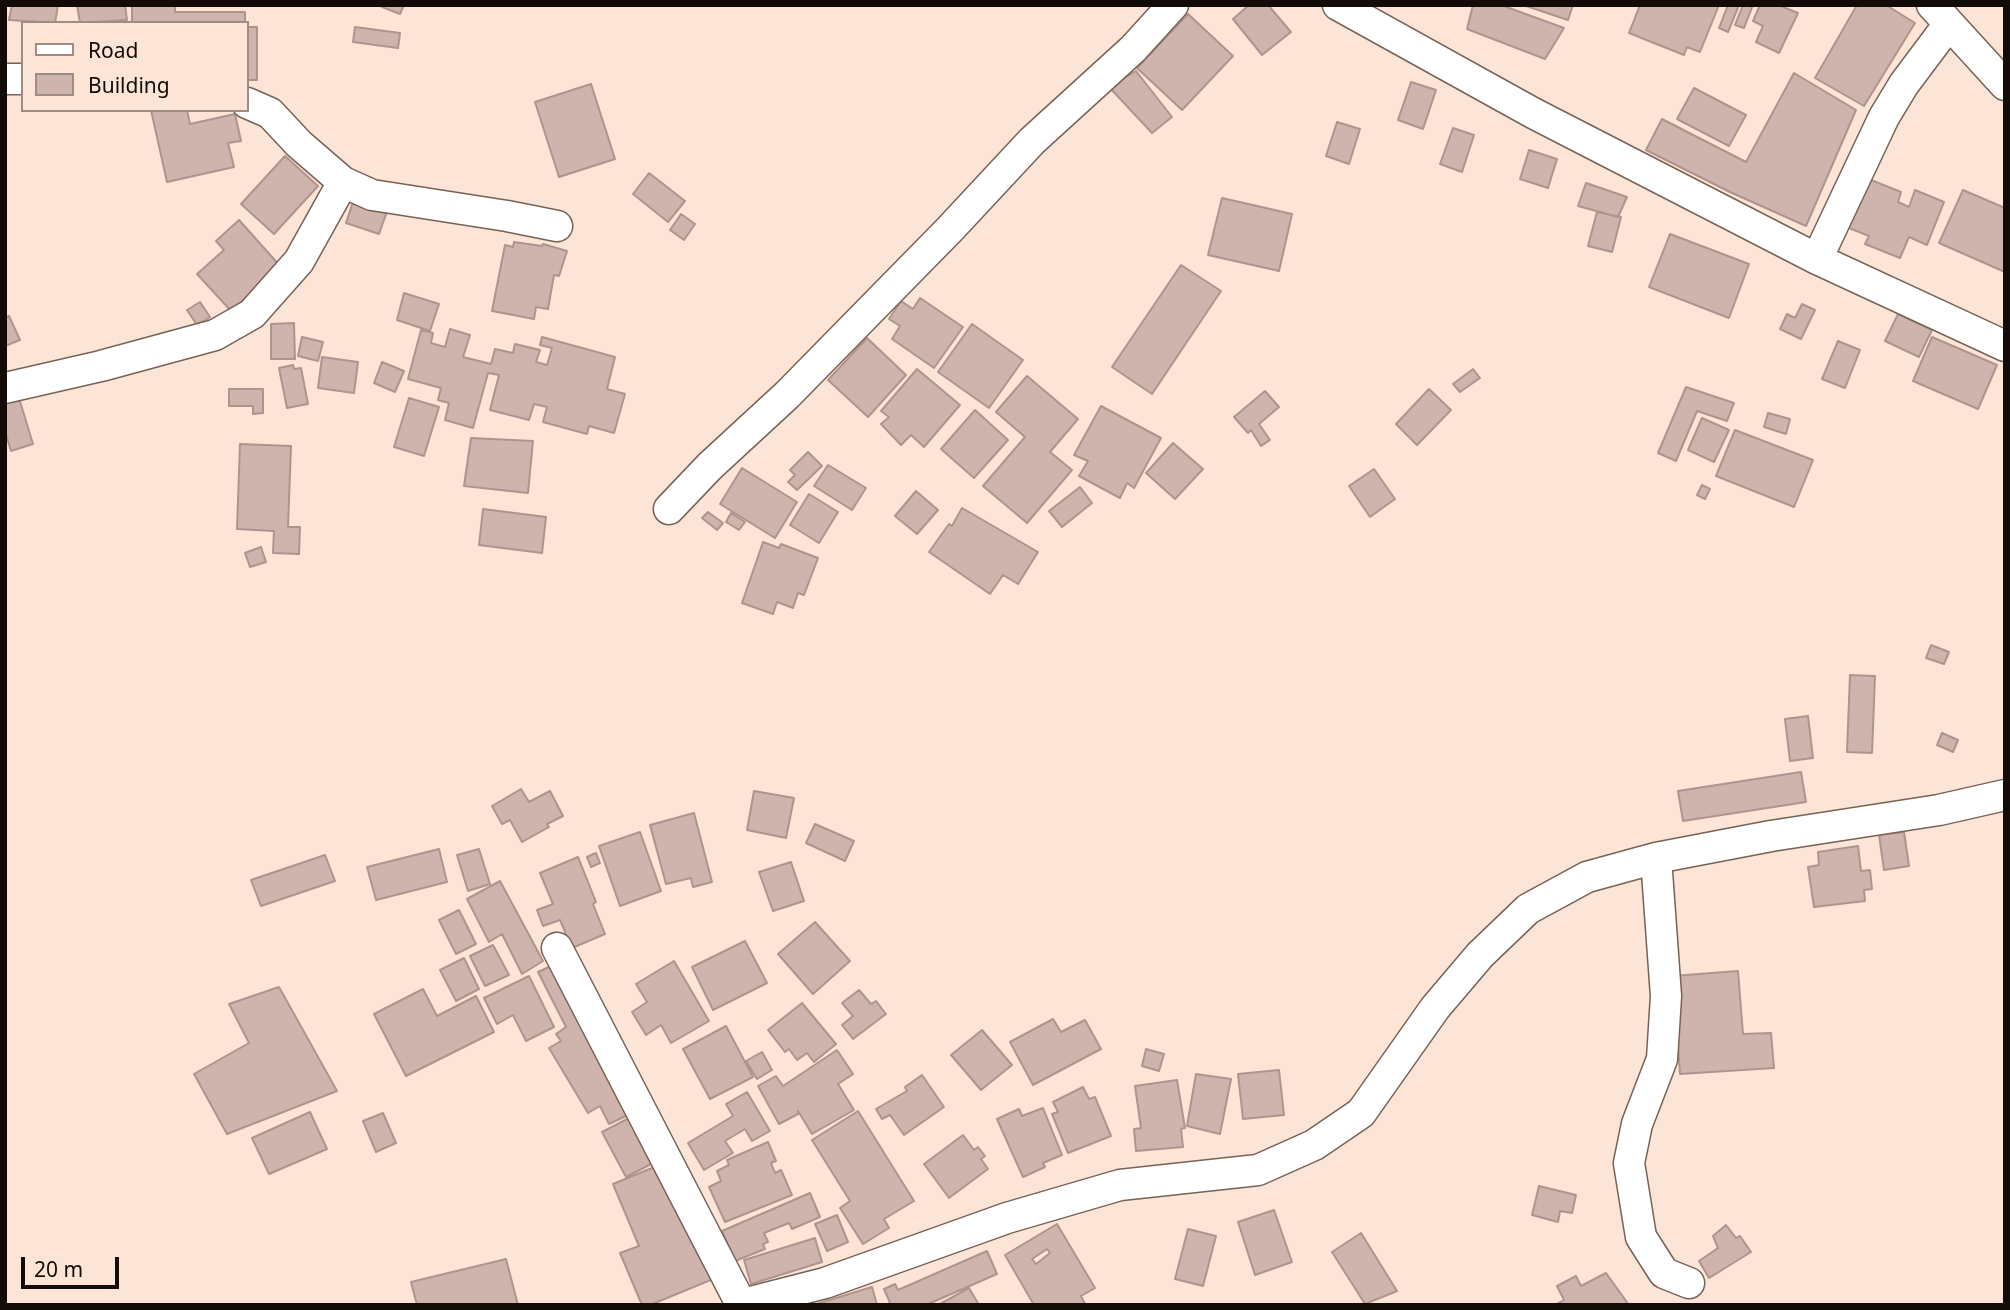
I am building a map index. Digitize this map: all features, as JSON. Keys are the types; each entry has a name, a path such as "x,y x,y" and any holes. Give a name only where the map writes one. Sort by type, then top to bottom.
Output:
{"street":[{"path":"669,509 710,466 787,395 1032,141 1133,49 1173,5"},
{"path":"1338,5 1534,113 1817,259 2005,346"},
{"path":"1817,259 1884,117 1941,15 2005,85"},
{"path":"248,103 270,113 299,144 343,182 373,195 557,226"},
{"path":"5,388 102,366 215,335 252,314 299,261 343,182"},
{"path":"557,948 740,1305 825,1283 1007,1218 1120,1185 1258,1170 1314,1145 1361,1113 1435,1008 1480,955 1528,909 1587,877 1656,858 1771,835 1938,810 2005,795"},
{"path":"1656,858 1665,996 1662,1059 1637,1124 1629,1163 1641,1237 1664,1273 1689,1283"}],"building":[{"path":"12,5 58,5 55,21 9,20"},
{"path":"77,5 125,5 127,20 80,21"},
{"path":"132,5 175,5 175,12 245,12 245,21 132,21"},
{"path":"404,5 400,14 382,7"},
{"path":"1249,5 1268,5 1291,32 1262,55 1233,19"},
{"path":"1473,5 1501,5 1564,28 1545,59 1467,29"},
{"path":"1523,5 1573,5 1568,20"},
{"path":"1640,5 1719,5 1700,52 1687,47 1684,55 1629,33"},
{"path":"1728,5 1739,5 1728,32 1719,28"},
{"path":"1743,5 1753,5 1744,28 1735,25"},
{"path":"1760,5 1778,5 1798,13 1779,53 1756,42 1763,26 1753,21"},
{"path":"1857,5 1886,5 1915,23 1864,106 1815,78"},
{"path":"1188,14 1233,56 1182,110 1137,68"},
{"path":"248,27 257,27 257,80 248,80"},
{"path":"355,27 400,33 398,48 353,42"},
{"path":"1136,71 1172,117 1152,133 1109,87"},
{"path":"1794,73 1856,110 1806,226 1646,150 1662,119 1746,162"},
{"path":"1411,82 1436,90 1423,129 1398,120"},
{"path":"591,84 615,159 559,177 535,102"},
{"path":"1694,88 1746,115 1729,146 1677,119"},
{"path":"151,112 187,112 190,124 235,114 241,141 228,143 234,167 167,182"},
{"path":"1337,122 1360,129 1349,164 1326,156"},
{"path":"1453,128 1474,135 1462,172 1440,164"},
{"path":"1529,150 1557,159 1548,188 1520,179"},
{"path":"285,156 318,186 274,234 241,204"},
{"path":"649,173 685,201 668,222 633,194"},
{"path":"1871,180 1901,192 1898,202 1909,207 1915,190 1944,202 1927,245 1909,237 1900,258 1865,244 1869,236 1844,226 1861,184 1868,186"},
{"path":"1586,183 1627,197 1618,217 1578,206"},
{"path":"1963,190 2005,208 2005,272 1939,243"},
{"path":"355,196 389,206 379,234 346,223"},
{"path":"1222,198 1292,214 1279,271 1208,255"},
{"path":"1597,212 1621,217 1612,252 1588,246"},
{"path":"681,214 695,224 684,240 670,230"},
{"path":"239,220 281,267 231,311 197,274 224,250 216,241"},
{"path":"1670,234 1749,264 1729,318 1649,287"},
{"path":"514,242 543,244 567,251 559,276 554,275 548,309 536,307 534,319 492,311 505,245 513,247"},
{"path":"1181,265 1221,291 1152,394 1112,367"},
{"path":"404,293 439,304 430,331 397,320"},
{"path":"920,298 963,327 934,368 892,339 900,326 889,319 901,301 913,309"},
{"path":"200,302 210,317 197,325 187,310"},
{"path":"1802,304 1815,310 1801,339 1780,329 1787,314 1795,318"},
{"path":"1898,314 1932,330 1919,357 1885,341"},
{"path":"9,316 20,340 5,346 5,318"},
{"path":"294,323 295,359 271,359 271,324"},
{"path":"972,324 1023,360 989,408 938,372"},
{"path":"450,329 470,335 463,357 491,364 495,349 513,353 515,344 540,350 536,362 547,365 552,348 540,345 542,337 615,357 607,389 625,394 614,433 589,426 587,434 543,422 547,407 534,404 529,420 490,410 499,375 488,373 473,428 445,420 449,403 438,400 441,388 408,379 421,330 433,333 431,343 445,347"},
{"path":"302,337 323,342 318,361 298,356"},
{"path":"1932,337 1997,365 1978,409 1913,381"},
{"path":"867,338 906,375 868,417 828,380"},
{"path":"1838,341 1860,350 1845,388 1822,379"},
{"path":"322,357 358,362 354,393 318,388"},
{"path":"382,362 404,371 395,392 374,383"},
{"path":"293,365 294,369 301,368 308,404 287,408 279,368"},
{"path":"917,369 960,405 924,447 911,435 901,445 881,424 889,417 881,411"},
{"path":"1473,369 1480,378 1460,392 1453,384"},
{"path":"1027,376 1078,419 1050,452 1072,470 1027,523 983,486 1025,437 996,412"},
{"path":"1686,387 1734,403 1727,421 1697,411 1676,461 1658,453"},
{"path":"229,389 263,389 263,413 253,414 253,406 229,406"},
{"path":"1429,389 1451,410 1417,445 1396,424"},
{"path":"1265,391 1279,407 1259,424 1270,440 1261,446 1251,430 1248,433 1234,417"},
{"path":"19,398 33,444 11,451 5,431 5,402"},
{"path":"409,398 439,407 424,456 394,447"},
{"path":"1101,406 1161,438 1134,488 1127,483 1120,498 1079,476 1088,461 1074,455"},
{"path":"975,410 1008,440 974,478 941,449"},
{"path":"1768,413 1790,419 1786,434 1764,427"},
{"path":"1702,418 1729,430 1714,462 1688,450"},
{"path":"1735,430 1813,460 1794,507 1716,476"},
{"path":"471,438 533,441 528,493 464,486"},
{"path":"1173,443 1203,469 1175,499 1146,473"},
{"path":"240,444 291,446 288,527 300,527 299,554 273,553 274,531 237,529"},
{"path":"808,452 822,466 797,490 788,482 795,475 790,470"},
{"path":"828,465 866,488 852,510 814,486"},
{"path":"742,468 797,502 775,538 720,504"},
{"path":"1374,469 1395,499 1370,517 1349,486"},
{"path":"1702,485 1710,489 1705,499 1697,495"},
{"path":"1080,487 1092,503 1062,527 1049,511"},
{"path":"916,491 938,510 917,534 895,516"},
{"path":"809,494 838,512 819,543 790,525"},
{"path":"962,508 1038,552 1018,584 1003,575 990,594 929,552 949,524 952,526"},
{"path":"483,509 546,517 542,553 479,545"},
{"path":"708,512 723,523 717,530 702,518"},
{"path":"731,513 745,522 739,530 726,522"},
{"path":"763,542 779,548 781,544 818,558 804,595 798,593 793,608 777,602 773,614 742,603"},
{"path":"261,547 266,562 250,567 245,553"},
{"path":"1931,645 1949,652 1944,664 1926,658"},
{"path":"1850,675 1875,676 1872,753 1847,752"},
{"path":"1808,716 1813,758 1790,761 1785,719"},
{"path":"1942,733 1958,740 1953,752 1937,745"},
{"path":"1801,772 1806,802 1683,821 1678,791"},
{"path":"521,789 529,802 550,791 563,816 522,842 510,820 502,824 492,806"},
{"path":"754,791 794,798 786,838 747,830"},
{"path":"694,813 712,882 693,887 691,878 666,884 650,825"},
{"path":"815,824 854,841 845,861 806,843"},
{"path":"640,832 661,891 620,906 599,846"},
{"path":"1904,832 1909,866 1884,870 1879,835"},
{"path":"1858,846 1861,871 1870,870 1872,889 1864,890 1865,901 1814,907 1808,867 1819,865 1818,852"},
{"path":"439,849 447,882 376,900 367,867"},
{"path":"479,849 490,884 468,891 457,855"},
{"path":"596,853 600,863 591,867 587,857"},
{"path":"325,855 335,881 261,906 251,880"},
{"path":"578,857 605,934 572,948 560,920 543,926 537,910 553,904 540,873"},
{"path":"791,862 804,901 773,911 759,872"},
{"path":"500,881 543,961 522,974 502,934 489,942 467,899"},
{"path":"459,910 476,944 456,954 439,920"},
{"path":"815,922 850,961 813,994 778,954"},
{"path":"745,941 767,983 713,1010 692,967"},
{"path":"493,945 509,975 485,986 470,956"},
{"path":"464,958 479,989 456,1001 440,970"},
{"path":"674,961 709,1021 671,1043 661,1025 646,1035 632,1012 647,1002 636,984"},
{"path":"551,966 628,1115 609,1124 600,1106 588,1113 549,1048 561,1041 556,1034 566,1027 538,972"},
{"path":"1738,971 1743,1034 1771,1033 1774,1068 1680,1074 1673,976"},
{"path":"529,976 554,1027 526,1041 513,1015 497,1024 484,998"},
{"path":"279,987 337,1091 227,1134 194,1074 249,1043 229,1004"},
{"path":"423,989 437,1016 476,996 494,1032 406,1076 374,1014"},
{"path":"859,990 871,1004 876,1001 886,1014 853,1039 842,1025 853,1016 842,1003"},
{"path":"802,1003 836,1044 814,1062 807,1053 797,1060 789,1049 785,1052 768,1030"},
{"path":"1053,1019 1061,1032 1085,1020 1101,1049 1033,1085 1010,1042"},
{"path":"726,1026 753,1077 710,1099 683,1049"},
{"path":"982,1030 1012,1065 981,1090 951,1055"},
{"path":"1146,1049 1164,1054 1159,1071 1142,1066"},
{"path":"837,1050 853,1074 838,1084 854,1110 812,1134 798,1111 798,1114 779,1124 758,1086 776,1076 783,1086"},
{"path":"762,1052 772,1070 757,1079 746,1061"},
{"path":"1279,1070 1284,1115 1243,1119 1238,1074"},
{"path":"1196,1074 1231,1079 1220,1134 1187,1126"},
{"path":"922,1075 944,1107 904,1135 890,1115 882,1119 876,1109 907,1091 905,1087"},
{"path":"1177,1080 1185,1128 1181,1129 1183,1147 1136,1151 1134,1129 1141,1128 1135,1086"},
{"path":"1083,1087 1089,1099 1095,1097 1111,1136 1068,1153 1052,1114 1058,1112 1053,1102"},
{"path":"747,1092 770,1131 752,1141 745,1129 725,1141 733,1153 704,1170 688,1143 733,1116 726,1104"},
{"path":"1043,1108 1062,1155 1043,1163 1045,1167 1023,1177 997,1119 1019,1109 1022,1116"},
{"path":"858,1111 914,1201 884,1219 889,1228 863,1244 840,1208 850,1201 812,1140"},
{"path":"310,1112 327,1149 269,1174 252,1138"},
{"path":"383,1113 396,1143 376,1152 363,1121"},
{"path":"631,1117 655,1162 626,1177 602,1132"},
{"path":"963,1135 974,1150 978,1147 985,1156 981,1159 988,1169 949,1198 924,1164"},
{"path":"768,1142 776,1161 771,1163 775,1173 781,1170 792,1195 725,1222 709,1187 721,1181 717,1171 729,1165 727,1160"},
{"path":"664,1163 713,1279 650,1305 642,1305 620,1253 639,1246 613,1184"},
{"path":"1539,1186 1576,1195 1572,1213 1560,1211 1558,1222 1532,1215"},
{"path":"810,1193 820,1217 792,1229 789,1223 764,1233 768,1242 763,1244 765,1249 735,1261 722,1231"},
{"path":"1274,1210 1292,1262 1255,1275 1238,1222"},
{"path":"837,1215 848,1242 827,1251 815,1224"},
{"path":"1057,1224 1095,1288 1081,1296 1084,1305 1034,1305 1005,1255","holes":["1047,1249 1050,1253 1036,1264 1032,1259"]},
{"path":"1726,1225 1736,1238 1740,1236 1751,1252 1709,1278 1699,1261 1718,1248 1713,1236"},
{"path":"1188,1229 1216,1236 1203,1286 1175,1279"},
{"path":"1361,1233 1397,1291 1365,1304 1332,1252"},
{"path":"815,1238 822,1262 751,1284 744,1260"},
{"path":"987,1251 997,1274 926,1305 891,1305 884,1289 895,1284 898,1290"},
{"path":"506,1259 518,1305 417,1305 411,1282"},
{"path":"1606,1273 1629,1305 1555,1305 1564,1300 1557,1286 1576,1276 1581,1286"},
{"path":"872,1287 877,1305 813,1305"},
{"path":"969,1288 979,1305 938,1305"}]}
